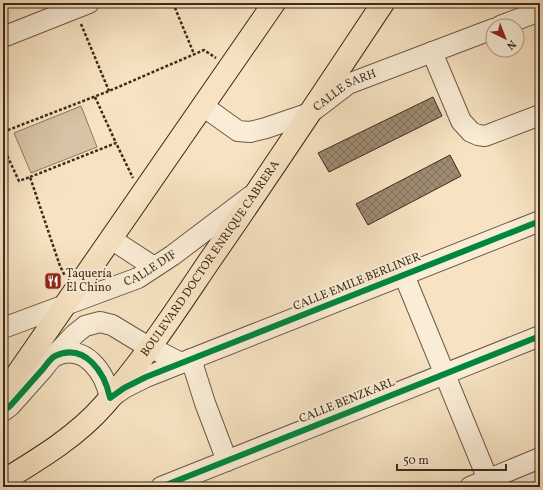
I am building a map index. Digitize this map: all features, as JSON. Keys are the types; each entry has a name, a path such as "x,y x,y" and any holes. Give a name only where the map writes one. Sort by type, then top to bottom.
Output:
{"main road":[{"path":"3,392 274,3"},
{"name":"BOULEVARD DOCTOR ENRIQUE CABRERA","path":"3,481 63,442 88,421 139,364 384,3"}],"street":[{"path":"3,37 82,6"},
{"path":"521,18 540,11"},
{"name":"CALLE SARH","path":"203,106 238,131 250,132 266,128 310,113 348,84 485,32"},
{"path":"432,52 461,121 471,132 485,136 540,115"},
{"name":"CALLE DIF","path":"3,328 69,298 138,278 219,221 259,189"},
{"name":"CALLE EMILE BERLINER","path":"110,398 124,388 146,377 540,221"},
{"path":"110,239 154,267"},
{"path":"404,275 444,374 483,485 540,458"},
{"path":"3,411 10,406 74,334 85,326 100,322 112,325 151,347 186,361 205,403 226,461"},
{"name":"CALLE BENZKARL","path":"161,487 540,336"},
{"path":"54,356 73,353 81,354 87,358 94,364 102,377 110,398"}],"path":[{"path":"173,3 194,54"},
{"path":"82,6 109,91"},
{"path":"3,132 95,97 204,50 229,67"},
{"path":"95,97 141,195"},
{"path":"3,147 19,181 116,143"},
{"path":"30,177 60,266 69,298"}],"shaded area":[{"path":"81,106 97,147 31,173 14,133"}],"building":[{"path":"433,97 442,116 329,172 318,153"},
{"path":"450,155 461,176 368,225 356,204"}],"cycle path":[{"path":"3,411 10,406 55,356 66,353 76,353 92,362 104,379 110,398 124,388 146,377 540,221"},
{"path":"161,487 540,336"}],"place":[{"name":"Taquería El Chino","path":"53,281"}]}
